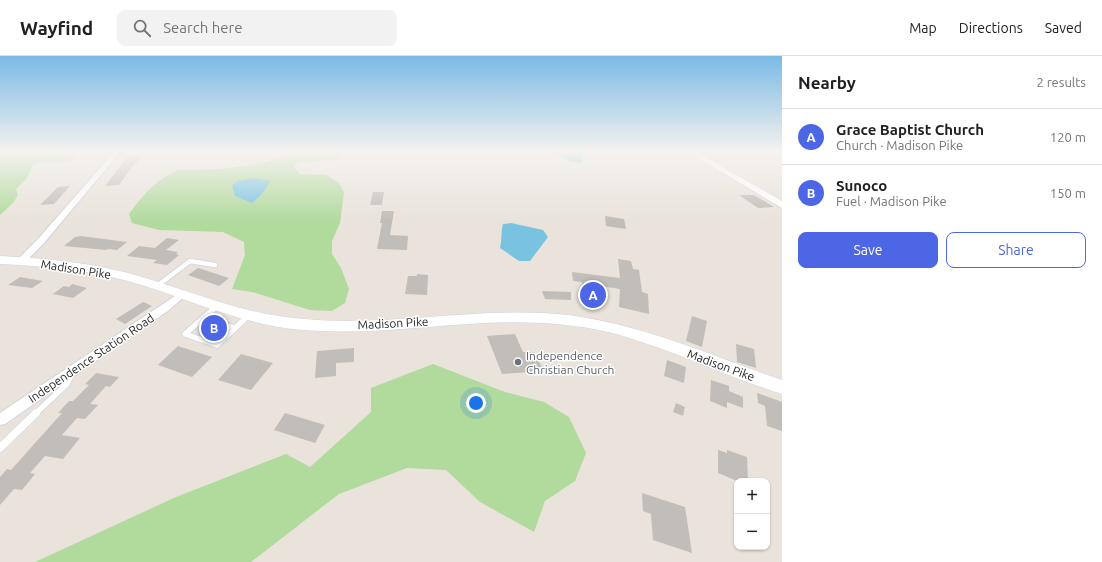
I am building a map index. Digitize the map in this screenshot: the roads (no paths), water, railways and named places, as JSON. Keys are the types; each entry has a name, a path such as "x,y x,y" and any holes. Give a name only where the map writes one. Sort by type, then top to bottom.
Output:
{"main road":[{"path":"730,175 782,205"},
{"name":"Madison Pike","path":"0,260 21,261 94,270 157,286 248,316 295,324 359,326 536,316 602,324 626,331 782,387"}],"street":[{"path":"21,261 41,242 98,175"},
{"name":"Independence Station Road","path":"0,420 165,308 181,295"}],"lane":[{"path":"157,286 190,261 215,265"},
{"path":"217,306 185,334 217,345 248,316"},
{"path":"203,318 235,328"},
{"path":"0,448 67,384 70,378 69,373"}],"water":[{"path":"254,178 271,181 260,196 252,203 235,196 232,186 237,181"},
{"path":"511,223 543,230 548,237 530,261 519,261 500,248 503,224"}],"place":[{"name":"Grace Baptist Church","path":"593,295"},
{"name":"Sunoco","path":"214,328"},
{"name":"Independence Christian Church","path":"518,362"}]}
